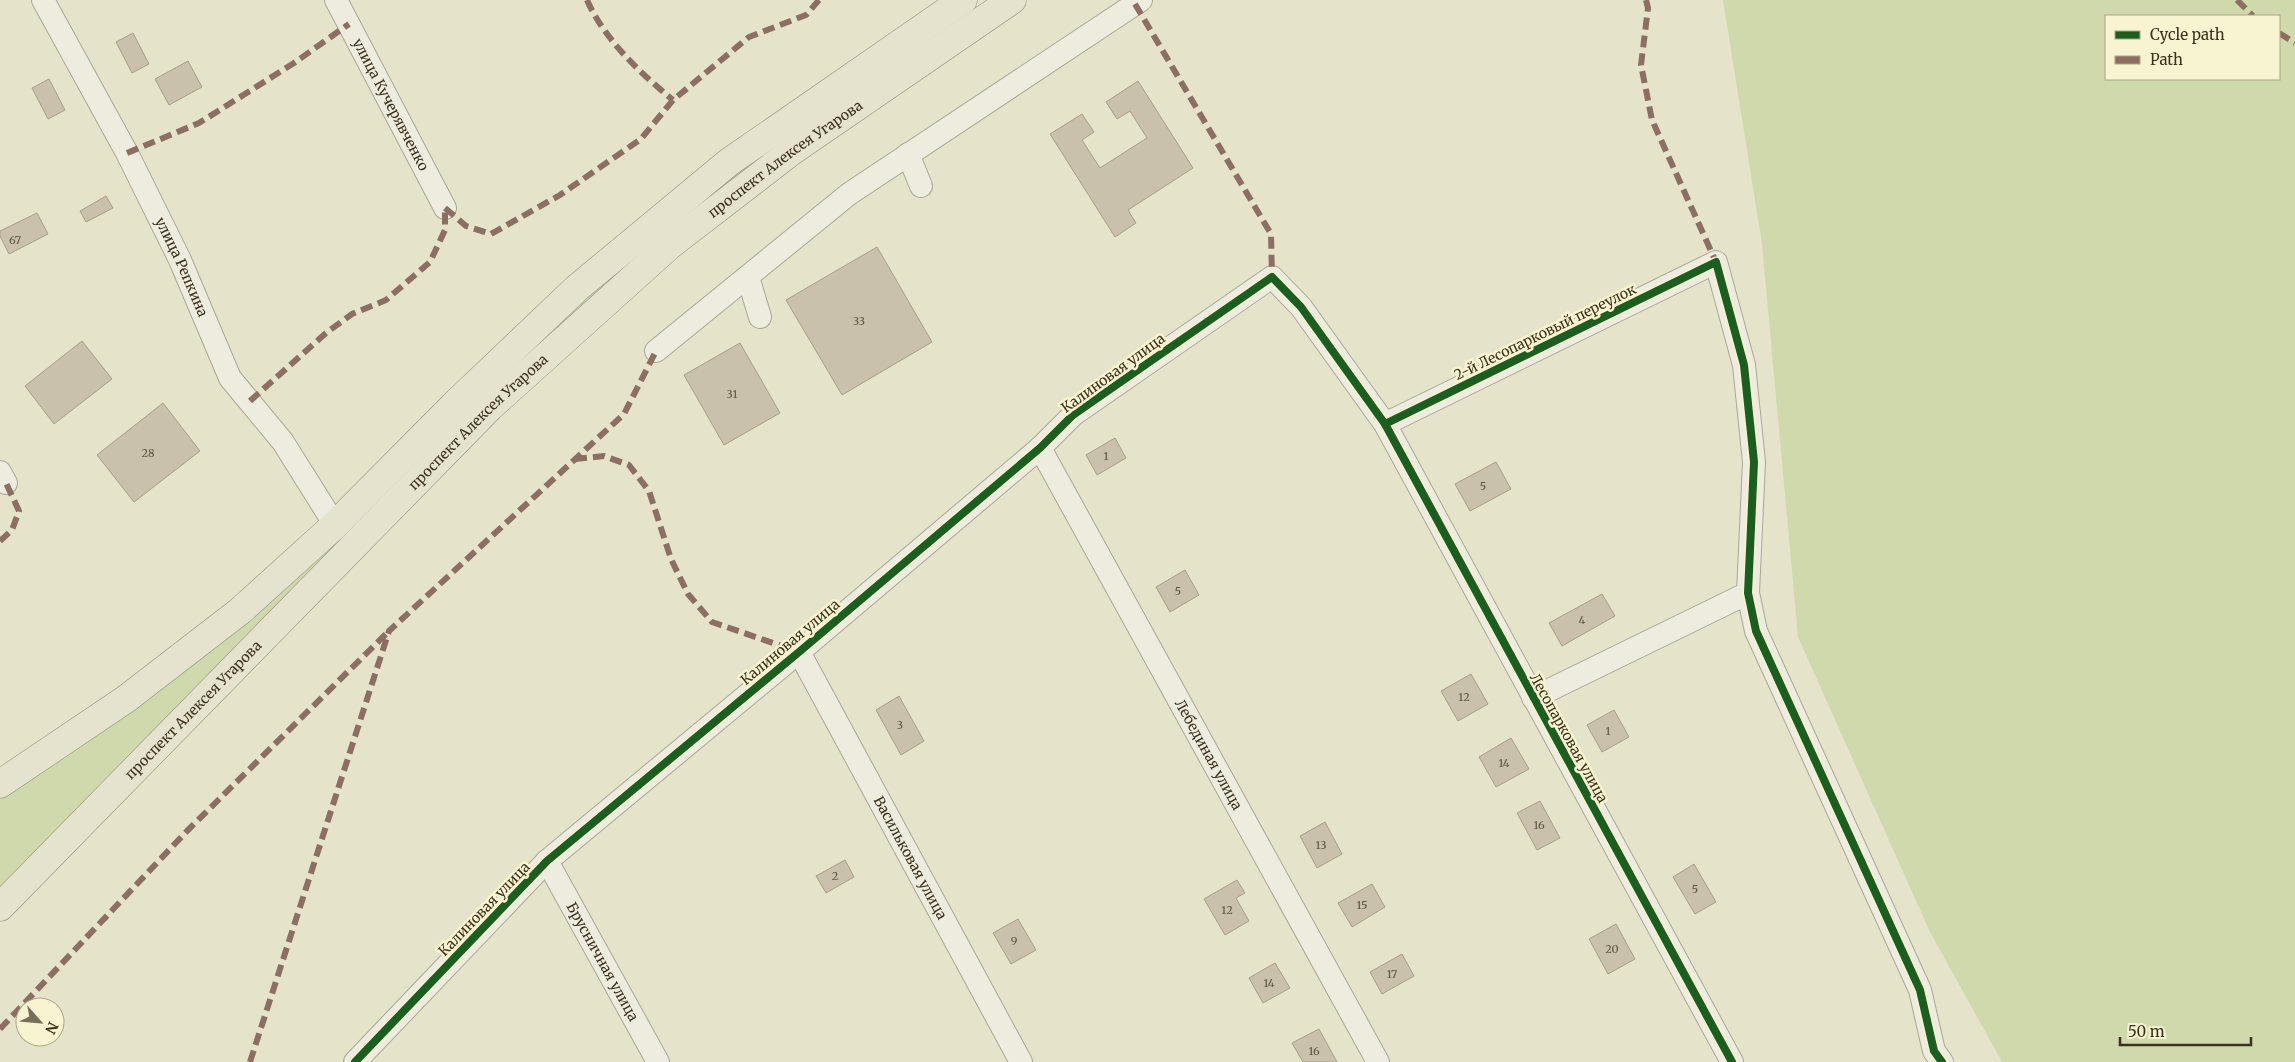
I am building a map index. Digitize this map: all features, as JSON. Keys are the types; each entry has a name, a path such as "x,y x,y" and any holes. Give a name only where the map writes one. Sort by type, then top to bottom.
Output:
{"main road":[{"name":"проспект Алексея Угарова","path":"0,907 490,407 670,245 792,151 1012,0"},
{"name":"проспект Алексея Угарова","path":"0,784 126,699 240,612 335,525 454,405 577,288 729,162 952,3"},
{"path":"952,3 965,32"}],"street":[{"name":"улица Репкина","path":"43,0 127,153 180,260 230,378 284,442 335,525"},
{"name":"улица Кучерявченко","path":"336,0 446,208"},
{"path":"656,351 849,194 1141,0"},
{"path":"908,154 921,186"},
{"name":"2-й Лесопарковый переулок","path":"1385,424 1716,262 1744,365 1754,462 1748,593"},
{"path":"748,277 760,317"},
{"name":"Лесопарковая улица","path":"1272,277 1301,307 1385,424 1732,1062"},
{"name":"Калиновая улица","path":"355,1062 547,861 799,652 1040,448 1073,415 1272,277"},
{"name":"Лебединая улица","path":"1040,448 1378,1062"},
{"path":"1533,698 1748,593 1756,631 1920,990 1934,1051 1942,1062"},
{"name":"Васильковая улица","path":"799,652 1021,1062"},
{"name":"Брусничная улица","path":"547,861 658,1062"}],"green space":[{"path":"1723,0 2295,0 2295,1062 2002,1062 1930,932 1798,637 1762,244"},
{"path":"881,68 720,194 0,895 0,794 470,403 620,265 771,146"}],"building":[{"path":"133,33 149,64 132,73 116,42"},
{"path":"188,61 202,87 169,105 155,79"},
{"path":"49,79 65,110 48,119 32,88"},
{"path":"1138,81 1193,168 1128,210 1136,223 1115,237 1050,134 1082,114 1094,132 1082,140 1100,168 1147,138 1130,111 1117,119 1106,102"},
{"path":"106,196 113,208 86,222 80,211"},
{"path":"37,213 48,234 9,254 0,236 0,231"},
{"path":"877,247 932,342 842,395 786,300"},
{"path":"82,341 112,379 54,424 25,386"},
{"path":"740,343 780,413 724,445 684,375"},
{"path":"163,403 200,451 134,502 97,455"},
{"path":"1115,438 1126,458 1097,475 1086,455"},
{"path":"1496,462 1511,489 1470,511 1455,484"},
{"path":"1185,570 1199,595 1170,612 1156,587"},
{"path":"1602,594 1615,616 1562,646 1549,623"},
{"path":"1471,674 1488,704 1458,721 1441,691"},
{"path":"899,696 924,741 901,755 876,710"},
{"path":"1614,710 1629,737 1602,752 1587,725"},
{"path":"1511,738 1529,769 1496,787 1479,757"},
{"path":"1540,801 1560,838 1537,850 1517,813"},
{"path":"1325,822 1342,854 1317,868 1300,836"},
{"path":"845,860 854,877 826,893 816,876"},
{"path":"1694,864 1716,902 1695,914 1673,877"},
{"path":"1237,880 1245,893 1236,898 1249,921 1225,935 1204,899"},
{"path":"1372,884 1385,907 1352,927 1338,903"},
{"path":"1018,919 1036,950 1011,964 993,933"},
{"path":"1616,924 1635,959 1608,974 1589,939"},
{"path":"1402,954 1414,976 1382,994 1370,972"},
{"path":"1275,963 1290,988 1263,1003 1249,978"},
{"path":"1319,1029 1337,1062 1303,1062 1292,1043"}],"marked path":[{"path":"587,0 613,42 636,67 673,100"},
{"path":"445,208 466,226 491,234 560,195 641,139 673,100 749,37 806,15 819,0"},
{"path":"1646,0 1648,8 1641,65 1652,120 1716,262"},
{"path":"2237,0 2252,15"},
{"path":"1135,4 1271,234 1272,277"},
{"path":"127,153 199,123 294,63 349,24"},
{"path":"2280,34 2295,43"},
{"path":"250,401 326,333 352,314 386,300 430,262 445,230 445,208"},
{"path":"250,1062 389,631 624,414 656,351"},
{"path":"575,459 604,456 629,465 649,491 671,559 688,594 712,622 799,652"},
{"path":"0,541 12,530 19,511 6,483"},
{"path":"0,1029 187,831 387,633"}],"cycle path":[{"path":"1385,424 1716,262 1744,365 1754,462 1748,593 1756,631 1920,990 1934,1051 1942,1062"},
{"path":"355,1062 547,861 799,652 1040,448 1073,415 1272,277 1301,307 1385,424 1732,1062"}]}
